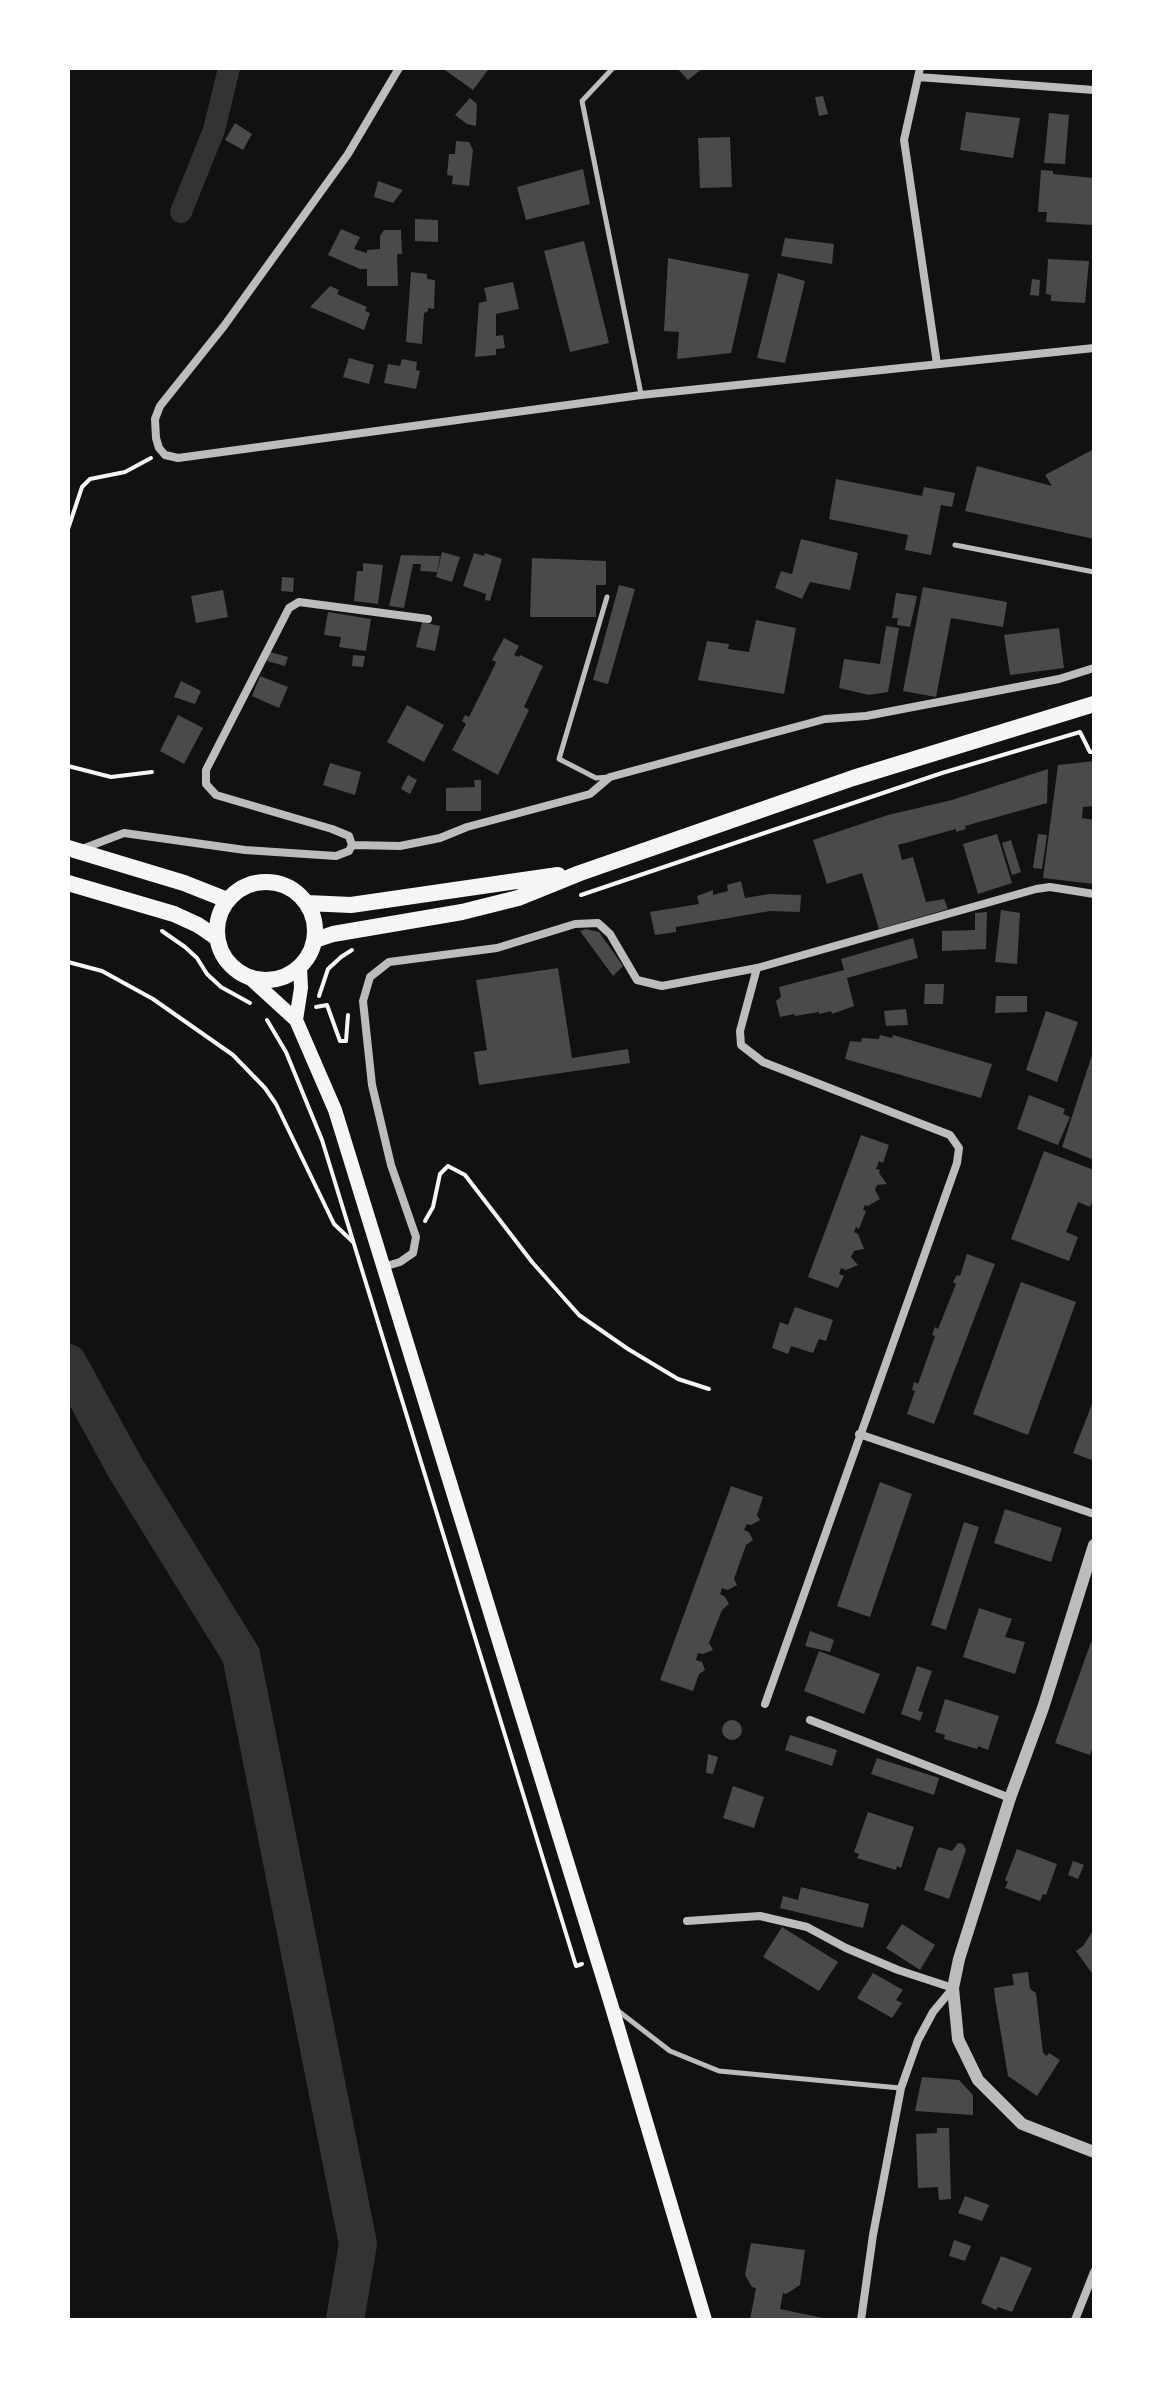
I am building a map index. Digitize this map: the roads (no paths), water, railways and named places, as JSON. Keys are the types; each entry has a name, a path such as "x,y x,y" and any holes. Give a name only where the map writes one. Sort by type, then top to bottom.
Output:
{"main road":[{"path":"315,940 518,898 580,873 853,778 1092,705"},
{"path":"73,849 184,883 227,900"},
{"path":"307,903 351,905 580,873"},
{"path":"250,978 267,980 285,977 300,967 315,940 313,915 307,903 294,890 277,883 258,882 241,888 227,900 218,918 217,938 222,955 234,969 250,978 296,1020 335,1110 611,2004 705,2320"},
{"path":"68,883 174,914 217,938"},
{"path":"296,1020 301,988 300,967"}],"street":[{"path":"399,68 348,154 224,326 160,406 155,419 159,448 165,455 178,458 641,395 1094,348"},
{"path":"937,364 904,140 919,72 1094,90"},
{"path":"73,849 124,833 245,850 336,856 349,851 352,845 349,836 216,795 206,784 206,770 289,608 299,602 428,619"},
{"path":"352,845 400,846 440,838 467,827 590,794 610,777 825,719 866,716 1059,679 1094,668"},
{"path":"381,1261 400,1262 413,1253 416,1237 391,1165 372,1085 363,1001 370,977 389,962 497,948 575,924 598,923 610,934 637,980 662,986 757,968 1036,889 1050,887 1094,894"},
{"path":"757,968 740,1031 741,1045 763,1062 950,1135 959,1148 957,1163 765,1704"},
{"path":"859,1434 1094,1514"},
{"path":"1094,1545 1043,1708 1010,1798 959,1959 953,1988 958,2039 978,2080 1022,2124 1094,2152"},
{"path":"810,1720 1010,1798"},
{"path":"687,1921 760,1916 807,1927 859,1954 953,1988"},
{"path":"861,2320 873,2235 901,2088 918,2040 933,2012 953,1988"},
{"path":"1075,2320 1094,2272"}],"lane":[{"path":"613,68 582,101 641,395"},
{"path":"955,545 1094,572"},
{"path":"607,597 559,759 596,778 610,777"},
{"path":"611,2004 670,2051 719,2071 901,2088"}],"waterway":[{"path":"181,212 214,130 229,68"},
{"path":"68,1363 126,1469 241,1655 358,2244 345,2320"}]}
